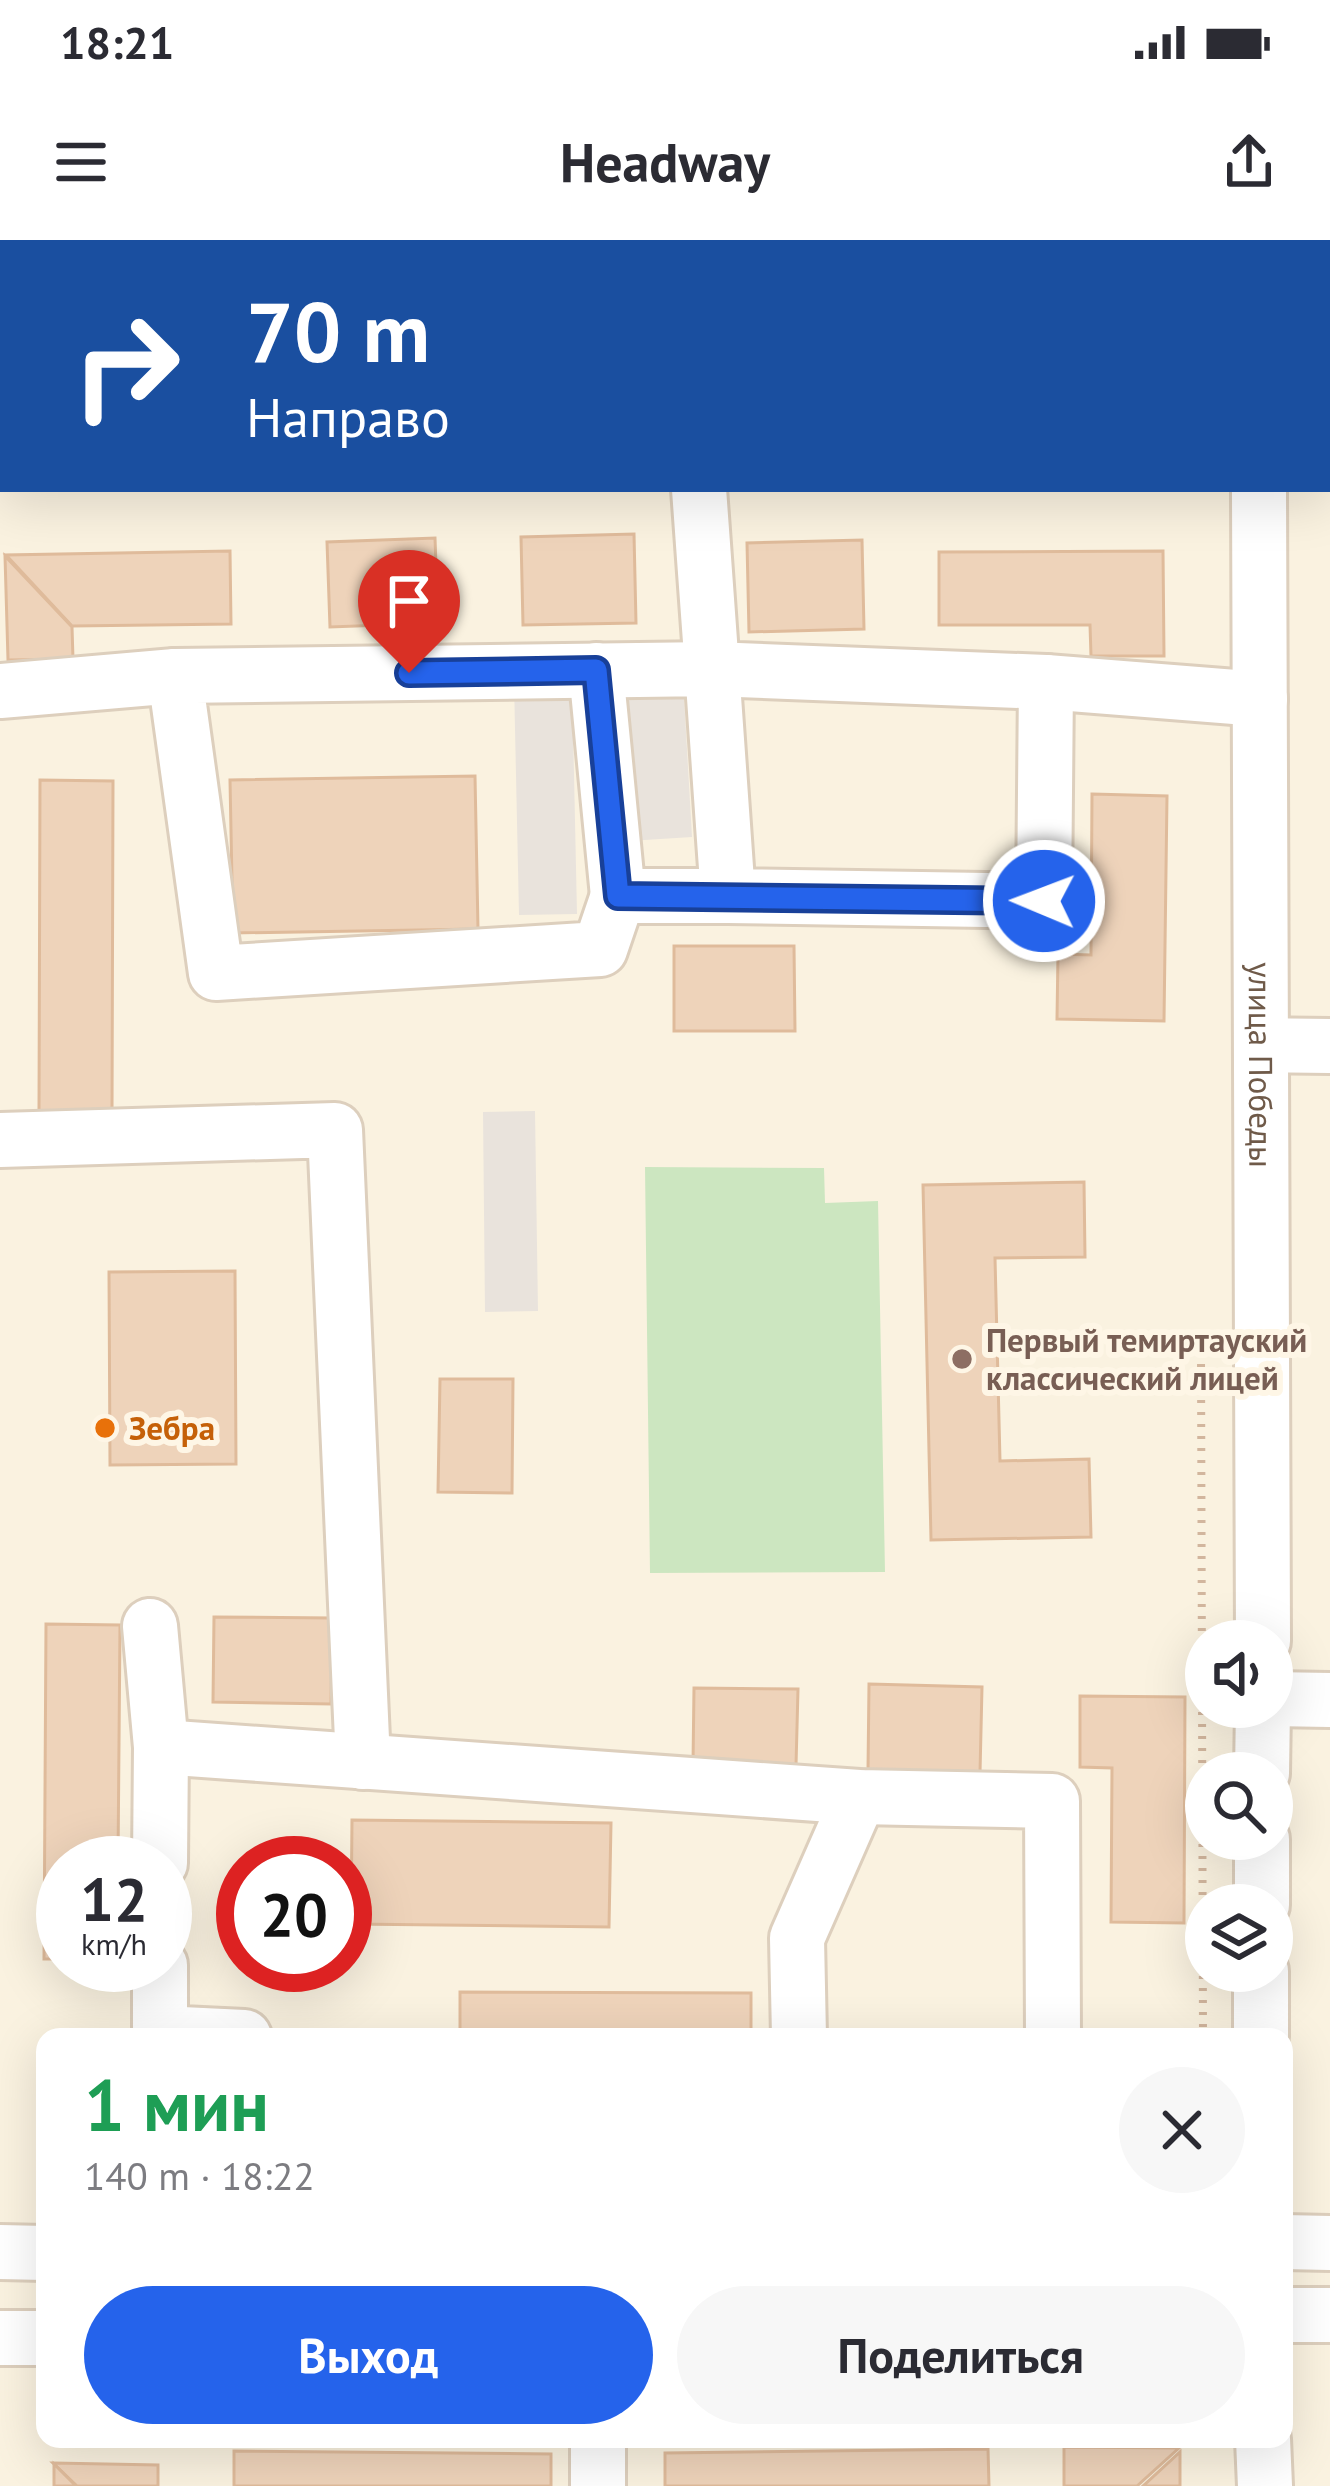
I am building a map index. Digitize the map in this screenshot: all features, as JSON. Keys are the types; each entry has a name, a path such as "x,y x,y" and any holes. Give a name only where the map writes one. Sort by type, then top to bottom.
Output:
{"street":[{"path":"699,492 728,896"},
{"name":"улица Победы","path":"1259,492 1263,1620"},
{"path":"0,691 176,676 712,669 1046,682 1260,699"},
{"path":"176,676 216,973 600,949 618,896 596,670"},
{"path":"618,896 1044,901 1046,682"},
{"path":"1262,1046 1330,1046"},
{"path":"0,1140 335,1130 363,1762"},
{"path":"150,1626 160,1747 160,1836"},
{"path":"1293,1699 1330,1700"},
{"path":"160,1747 859,1797 1052,1801 1054,2028"},
{"path":"799,2028 797,1938 859,1797"},
{"path":"160,1992 160,2028"},
{"path":"1261,2028 1262,1992"},
{"path":"1293,2242 1330,2243"},
{"path":"0,2252 36,2253"},
{"path":"1293,2315 1330,2315"},
{"path":"0,2338 36,2338"},
{"path":"598,2448 598,2486"},
{"path":"1263,2448 1265,2486"}],"path":[{"path":"1202,1352 1203,2028"}],"shaded area":[{"path":"683,679 692,837 629,841 621,682"},
{"path":"572,681 577,914 519,915 514,682"},
{"path":"535,1111 538,1311 485,1312 483,1112"}],"green space":[{"path":"645,1167 824,1168 825,1203 878,1201 885,1572 650,1573"}],"building":[{"path":"634,534 636,623 523,625 521,537"},
{"path":"435,538 438,623 330,627 327,542"},
{"path":"862,540 864,629 749,632 747,543"},
{"path":"230,551 231,624 72,626 6,555"},
{"path":"1163,551 1164,656 1091,656 1090,625 939,625 939,552"},
{"path":"5,556 72,627 73,659 8,660"},
{"path":"475,776 478,929 233,933 230,780"},
{"path":"40,780 113,781 112,1113 39,1112"},
{"path":"1092,794 1167,796 1164,1021 1057,1019 1058,954 1091,955"},
{"path":"674,946 794,946 795,1031 674,1031"},
{"name":"Первый темиртауский классический лицей","path":"1084,1182 1085,1257 995,1258 1000,1461 1089,1459 1091,1537 931,1540 923,1185"},
{"path":"235,1271 236,1464 110,1465 109,1272"},
{"path":"440,1379 513,1379 512,1493 438,1492"},
{"path":"214,1617 332,1618 331,1704 213,1702"},
{"path":"46,1624 120,1625 118,1836 45,1836"},
{"path":"869,1684 982,1687 980,1773 868,1771"},
{"path":"694,1688 798,1689 796,1766 693,1764"},
{"path":"1080,1696 1185,1697 1184,1923 1111,1922 1112,1768 1080,1767"},
{"path":"352,1820 611,1823 609,1927 372,1924 372,1836 352,1836"},
{"path":"460,1992 751,1993 751,2028 460,2028"},
{"path":"1064,2448 1179,2448 1137,2486 1064,2486"},
{"path":"988,2449 989,2486 665,2486 665,2453"},
{"path":"234,2451 551,2454 551,2486 234,2486"},
{"path":"1180,2452 1180,2486 1143,2486"},
{"path":"53,2463 158,2465 158,2486 77,2486"},
{"path":"54,2464 76,2486 54,2486"}],"place":[{"name":"Первый темиртауский классический лицей","path":"962,1359"},
{"name":"Зебра","path":"105,1428"}],"route":[{"path":"409,673 596,670 618,896 1044,901"}]}
